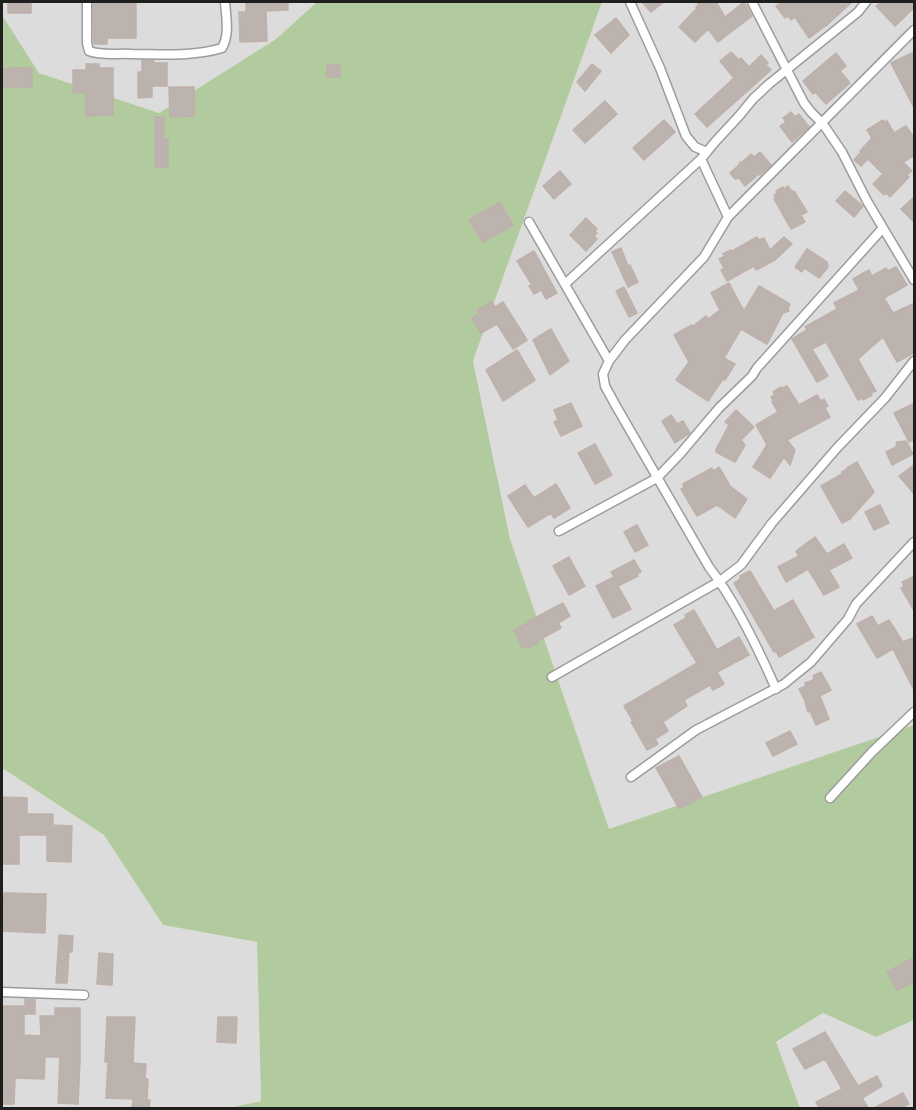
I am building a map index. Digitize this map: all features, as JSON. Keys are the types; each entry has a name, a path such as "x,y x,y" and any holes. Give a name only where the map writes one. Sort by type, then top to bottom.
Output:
{"street":[{"path":"87,2 89,51 107,55 119,53 170,55 193,54 222,48 226,41 227,31 225,2"},
{"path":"630,2 660,68 686,136 704,155 728,218"},
{"path":"752,2 804,104 823,124 842,152 867,201 915,280"},
{"path":"565,284 704,155 753,99 858,12 866,2"},
{"path":"776,689 758,649 720,581 709,567 605,386 603,374 609,361 625,340 704,257 728,218 915,30"},
{"path":"529,222 609,361"},
{"path":"559,531 657,478 719,408 752,376 883,228"},
{"path":"552,677 720,581 741,565 772,523 837,448 885,398 915,361"},
{"path":"631,777 696,730 776,689 811,662 848,619 856,604 915,542"},
{"path":"830,798 872,752 915,712"},
{"path":"2,992 84,995"}],"shaded area":[{"path":"2,2 317,2 276,39 159,113 39,73 2,15"},
{"path":"602,2 914,2 914,725 609,830 510,539 473,361"},
{"path":"2,768 104,835 163,925 257,942 261,1101 229,1108 2,1108"},
{"path":"823,1013 876,1037 914,1020 914,1108 800,1108 776,1043"}],"green space":[{"path":"317,2 602,2 473,361 510,539 609,829 914,725 914,1020 876,1037 823,1013 776,1042 800,1108 229,1108 261,1101 257,942 163,925 104,835 2,768 2,15 39,73 159,113 276,39"}],"building":[{"path":"8,2 31,2 31,13 8,13"},
{"path":"93,2 136,2 136,38 107,38 107,44 94,44"},
{"path":"246,2 288,2 288,10 266,11 267,41 240,42 239,12 246,12"},
{"path":"642,2 664,2 651,12"},
{"path":"697,2 716,2 725,17 744,2 752,16 718,42 708,29 695,42 679,27 697,8 699,5"},
{"path":"782,2 852,2 809,38 795,17 791,20 788,16 785,18 776,6"},
{"path":"881,2 915,2 915,7 895,26 876,6"},
{"path":"616,18 629,35 611,53 595,35"},
{"path":"731,52 749,67 761,55 771,70 707,127 695,114 734,78 720,61"},
{"path":"836,53 846,66 840,71 850,83 826,104 815,92 813,94 803,81"},
{"path":"912,53 915,58 915,110 891,63"},
{"path":"142,60 167,63 167,86 152,86 152,97 138,98 138,72 142,72"},
{"path":"86,64 99,64 99,68 113,68 113,115 86,116 86,93 73,93 73,70 86,70"},
{"path":"592,64 601,71 585,91 577,82"},
{"path":"327,65 340,65 340,77 327,77"},
{"path":"32,68 32,87 2,87 2,69"},
{"path":"169,87 194,87 194,116 170,117"},
{"path":"605,101 617,114 585,143 573,130"},
{"path":"791,112 795,117 799,114 809,127 792,142 780,126 786,122 783,118"},
{"path":"155,117 164,117 164,139 168,139 168,167 155,167"},
{"path":"664,120 675,132 644,160 633,148"},
{"path":"883,120 887,121 894,133 906,126 915,139 915,155 903,162 912,171 890,197 886,193 884,195 873,184 883,174 868,159 861,166 854,160 872,138 867,130"},
{"path":"760,152 771,165 745,186 739,178 735,179 730,173 751,154 754,157"},
{"path":"560,171 571,184 554,199 543,186"},
{"path":"788,186 792,192 794,191 807,212 801,215 805,222 791,229 774,199 776,191"},
{"path":"845,191 863,206 854,217 836,201"},
{"path":"915,196 915,223 901,209"},
{"path":"500,202 513,225 483,242 469,220"},
{"path":"586,218 597,229 594,236 597,239 586,251 570,235"},
{"path":"757,237 759,240 764,238 770,250 784,237 792,244 775,260 756,270 754,266 727,281 721,270 724,268 719,259 725,256 723,254"},
{"path":"621,248 638,282 628,287 612,252"},
{"path":"807,249 827,262 828,267 819,278 804,268 802,272 795,267"},
{"path":"534,251 557,293 546,299 541,290 534,294 529,286 532,285 517,261"},
{"path":"896,267 907,285 884,298 893,313 915,303 915,352 897,362 883,337 858,359 876,391 863,400 862,398 858,400 826,342 812,349 828,376 817,382 792,339 807,330 805,327 837,309 834,303 859,290 853,279 869,270 872,276 886,268 888,271"},
{"path":"729,283 744,311 759,286 790,304 789,311 783,313 767,344 741,329 724,358 735,364 708,401 676,380 689,362 674,335 693,326 706,316 708,319 720,310 711,293"},
{"path":"624,287 637,313 629,317 616,291"},
{"path":"492,302 495,307 503,302 527,340 513,349 497,324 481,333 472,318 479,314 477,310"},
{"path":"551,329 569,361 550,375 533,340"},
{"path":"517,350 535,380 503,401 486,370"},
{"path":"787,386 799,405 817,395 821,401 824,399 828,406 825,408 830,417 787,440 795,450 790,465 784,457 770,478 753,467 767,445 756,425 778,412 771,397 775,395 773,392"},
{"path":"571,403 582,426 561,436 554,422 558,420 554,410"},
{"path":"915,403 915,439 909,442 894,413"},
{"path":"736,410 754,427 741,440 745,445 735,462 716,452 716,449 729,425 725,422"},
{"path":"671,415 677,424 683,421 690,433 675,443 662,421"},
{"path":"906,441 913,454 892,465 886,452 896,447 897,442"},
{"path":"595,444 612,475 595,484 578,453"},
{"path":"857,462 874,492 850,519 842,523 821,486"},
{"path":"915,464 915,495 899,476"},
{"path":"719,467 730,486 747,499 735,518 717,505 697,516 681,489 684,487 683,484 712,468 713,471"},
{"path":"556,484 570,508 554,518 551,513 528,527 508,496 525,485 534,498"},
{"path":"880,505 889,523 874,530 865,512"},
{"path":"637,525 648,545 635,552 624,532"},
{"path":"815,537 827,554 844,544 852,558 829,570 839,587 824,595 808,569 786,582 778,567 799,556 796,551"},
{"path":"569,557 585,586 569,595 553,566"},
{"path":"634,560 641,572 637,574 638,576 618,586 631,609 613,618 596,586 614,577 611,572"},
{"path":"750,571 774,611 793,600 814,637 779,657 776,651 774,652 734,583 740,579 740,576"},
{"path":"915,576 915,612 901,588 904,586 902,582"},
{"path":"563,603 570,616 558,623 561,628 537,641 538,643 522,648 514,630"},
{"path":"694,610 717,650 739,637 749,655 717,672 724,684 713,690 710,685 684,700 687,706 663,722 668,731 655,739 658,744 647,750 624,706 697,663 674,625"},
{"path":"872,616 878,626 889,620 903,642 915,637 915,692 893,649 877,658 857,624"},
{"path":"821,672 831,690 820,696 829,719 816,725 799,689 806,686 805,683 813,680 813,676"},
{"path":"790,731 797,744 773,756 766,743"},
{"path":"679,756 702,797 679,809 656,768"},
{"path":"2,797 27,798 27,814 53,814 53,825 72,826 71,862 47,861 47,835 19,835 19,864 2,864"},
{"path":"4,893 46,894 45,933 2,931"},
{"path":"59,935 73,936 72,952 69,952 67,983 56,983"},
{"path":"99,953 113,954 112,985 97,984"},
{"path":"915,957 915,982 897,990 887,972"},
{"path":"25,999 35,1000 35,1014 24,1014 24,1035 41,1036 40,1016 55,1016 55,1008 80,1008 78,1104 58,1103 60,1057 45,1057 44,1079 15,1078 14,1104 2,1104 2,1006 25,1006"},
{"path":"107,1017 135,1017 133,1063 146,1064 145,1079 148,1079 149,1108 132,1108 133,1099 106,1098"},
{"path":"218,1017 237,1017 236,1043 217,1042"},
{"path":"825,1032 858,1086 877,1076 882,1086 862,1098 868,1108 819,1108 816,1102 842,1089 825,1059 805,1069 793,1049"},
{"path":"903,1093 909,1104 900,1108 874,1108"}]}
